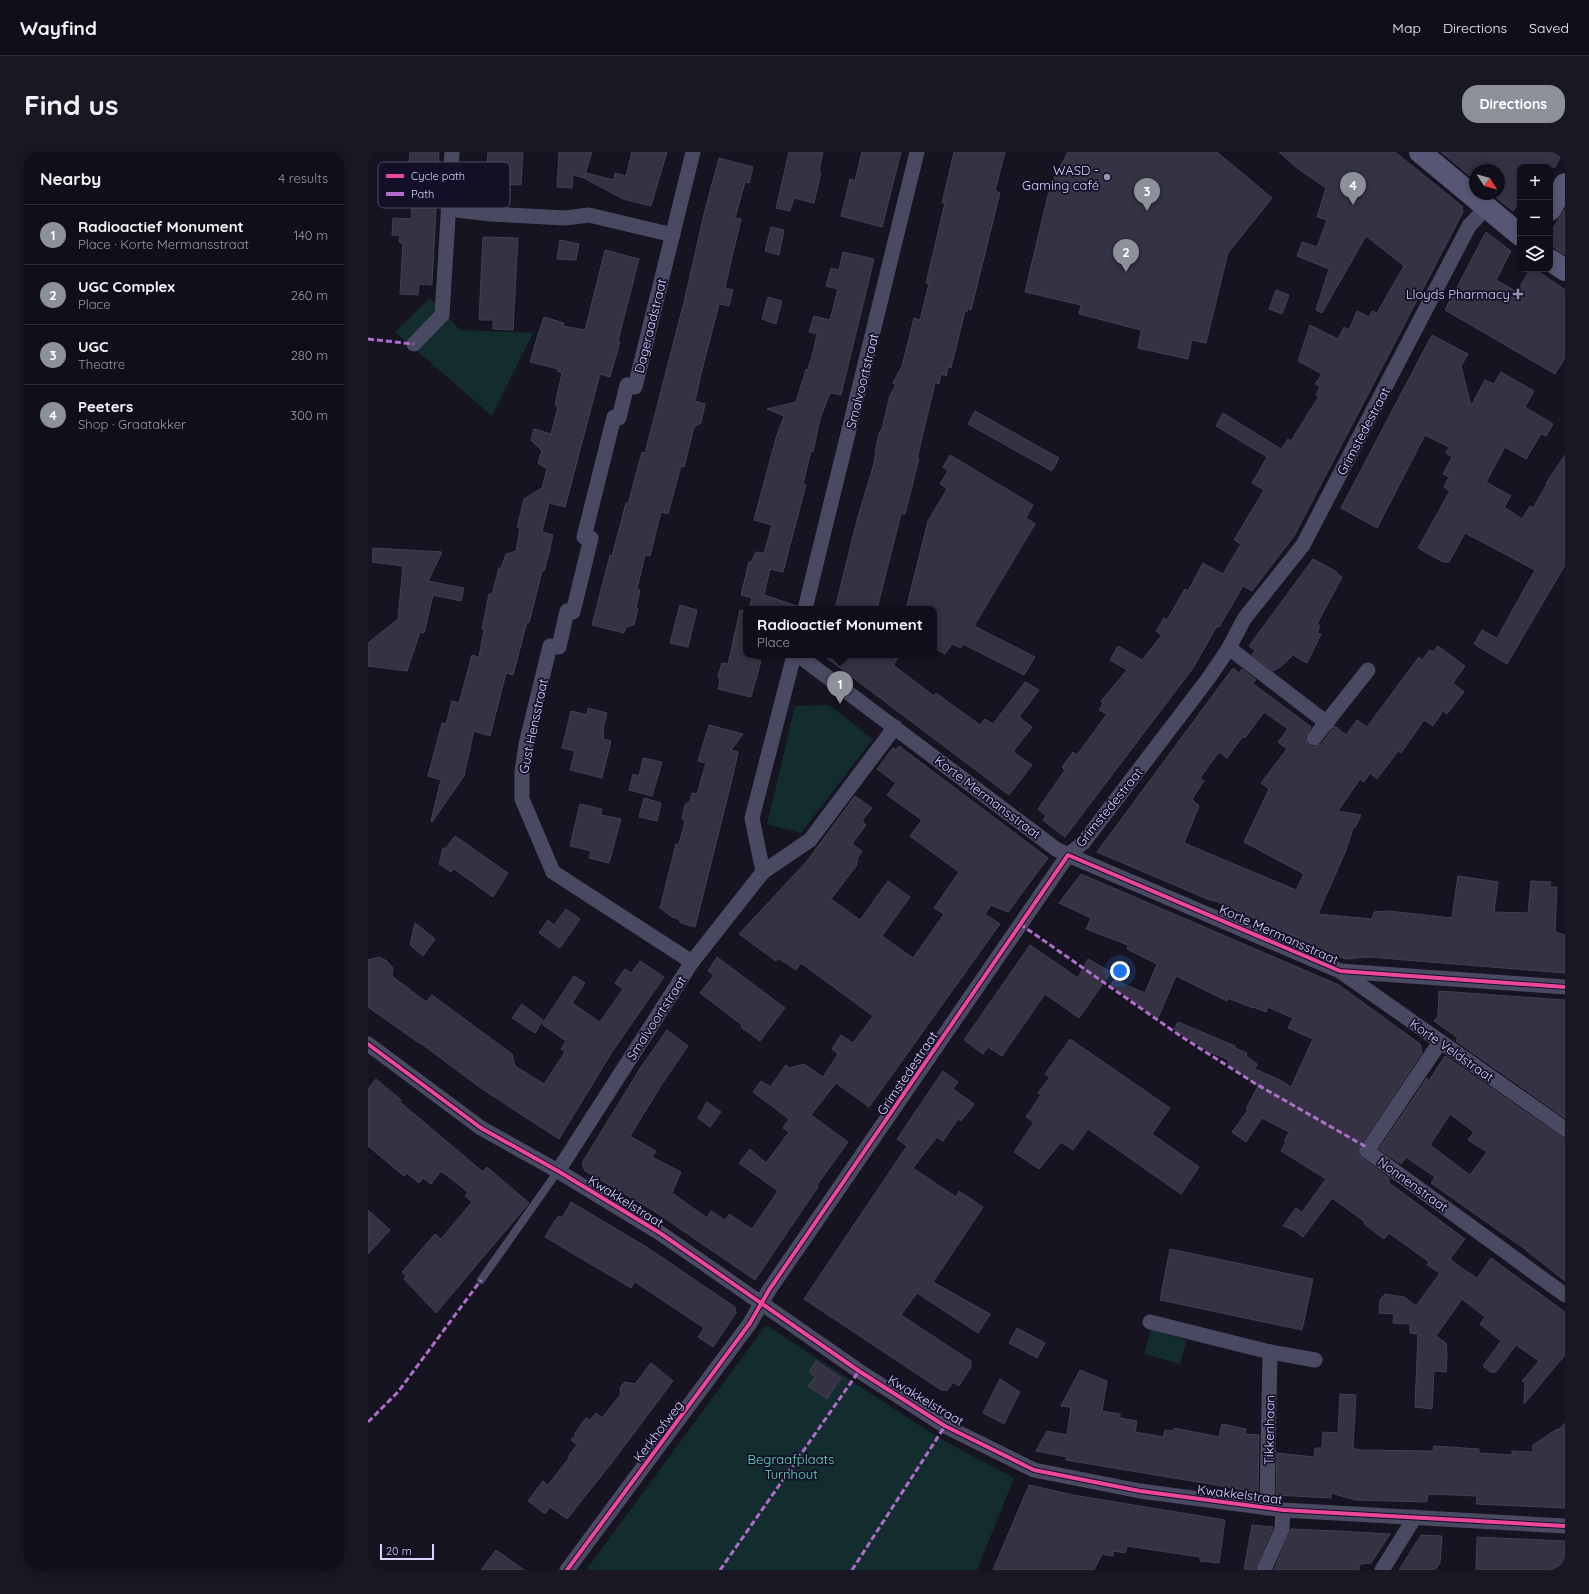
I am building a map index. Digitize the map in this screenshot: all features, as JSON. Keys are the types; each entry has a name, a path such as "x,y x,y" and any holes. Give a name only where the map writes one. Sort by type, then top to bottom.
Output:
{"street":[{"path":"451,162 452,152"},
{"name":"Dageraadstraat","path":"591,506 614,417 619,418 627,385 635,387 693,152"},
{"name":"Smalvoortstraat","path":"806,606 918,152"},
{"path":"1420,152 1517,233"},
{"path":"1553,205 1565,184"},
{"name":"Grimstedestraat","path":"762,1303 769,1290 1068,855 1083,843 1208,679 1228,648 1244,619 1303,545 1470,226 1486,207"},
{"path":"414,344 442,315 448,208 491,214 565,218 589,215 673,235"},
{"path":"1553,262 1565,270"},
{"name":"Gust Hensstraat","path":"591,506 584,537 591,538 573,612 567,611 559,647 550,646 526,744 522,771 522,799 553,872 692,962"},
{"path":"1228,648 1327,724"},
{"path":"763,872 752,818 793,658"},
{"name":"Korte Mermansstraat","path":"802,658 1056,849 1068,855 1340,972 1565,987"},
{"path":"1314,738 1327,724 1368,670"},
{"name":"Smalvoortstraat","path":"558,1171 692,962 763,872 810,840 895,727"},
{"name":"Korte Veldstraat","path":"1340,972 1565,1129"},
{"name":"Nonnenstraat","path":"1440,1042 1367,1151 1565,1295"},
{"name":"Kwakkelstraat","path":"368,1044 482,1128 558,1171 660,1233 859,1371 945,1426 1034,1470 1140,1491 1283,1510 1565,1526"},
{"name":"Kerkhofweg","path":"567,1570 750,1323 762,1303"},
{"path":"1150,1322 1270,1352 1315,1360"},
{"name":"Tikkenhaan","path":"1267,1508 1270,1352"},
{"path":"1264,1570 1282,1529 1283,1510"},
{"path":"1382,1570 1415,1518"}],"lane":[{"path":"481,1280 558,1171"}],"green space":[{"path":"430,298 460,330 533,333 492,416 395,332"},
{"path":"829,705 873,739 801,833 767,824 795,706"},
{"name":"Begraafplaats Turnhout","path":"766,1325 939,1438 1014,1478 977,1570 586,1570"},
{"path":"1151,1330 1187,1340 1180,1364 1144,1354"}],"building":[{"path":"410,152 439,152 438,162 409,162"},
{"path":"488,152 523,152 521,185 510,184 510,162 487,162"},
{"path":"559,152 592,152 584,178 573,175 572,188 557,187"},
{"path":"632,152 667,152 651,206 623,199 584,178 586,173 614,180 615,173 626,176"},
{"path":"789,152 823,152 819,171 821,172 814,203 794,198 790,211 776,208"},
{"path":"862,152 901,152 882,227 841,216 850,179 855,181"},
{"path":"954,152 1005,152 995,191 1000,193 971,310 967,308 967,312 965,311 951,368 948,367 946,376 941,374 939,384 935,383 917,459 919,459 905,514 901,514 878,606 836,606 857,520 873,467 879,434 882,429 890,395 896,385 893,383 902,366 914,318 920,320 929,284 926,283 945,203 942,203"},
{"path":"1068,152 1217,152 1272,198 1228,253 1206,343 1192,340 1188,359 1138,348 1141,330 1079,314 1081,305 1025,292 1048,195 1055,176"},
{"path":"1279,152 1395,152 1462,206 1463,212 1294,536 1252,591 1243,586 1219,627 1217,626 1193,668 1065,837 1043,820 1046,816 1038,809 1065,770 1062,767 1073,752 1077,755 1107,714 1099,710 1103,703 1101,701 1127,670 1110,660 1118,646 1142,660 1162,635 1156,631 1164,618 1167,620 1185,589 1188,591 1203,563 1223,574 1241,544 1234,540 1264,490 1252,483 1267,457 1216,426 1223,413 1281,449 1288,439 1291,441 1319,396 1316,395 1320,387 1315,384 1322,374 1298,361 1310,325 1338,339 1344,327 1349,330 1357,311 1369,317 1372,311 1377,313 1404,266 1366,236 1322,313 1316,310 1329,269 1297,256 1302,242 1317,247 1327,220 1317,217 1326,188 1297,168"},
{"path":"1441,152 1563,152 1555,167 1553,167 1553,164 1517,164 1517,206 1513,211 1499,200 1505,200 1505,164 1469,164 1469,175"},
{"path":"719,158 753,167 749,183 745,182 735,218 741,219 725,288 733,290 729,306 719,304 701,374 695,401 705,404 701,423 694,427 684,467 681,466 668,514 661,512 650,556 645,555 637,589 640,590 636,608 638,609 634,625 626,627 624,633 592,625 610,555 612,556 626,503 628,504 642,452 645,453"},
{"path":"412,208 436,208 432,285 419,284 418,295 400,294 403,243 399,242 400,236 392,235 393,218 411,219"},
{"path":"1565,209 1565,255 1553,247 1553,228"},
{"path":"771,227 784,230 779,255 765,251"},
{"path":"1486,232 1511,251 1496,280 1517,292 1528,272 1539,272 1565,290 1565,358 1555,374 1445,310"},
{"path":"483,237 518,238 513,330 493,329 493,320 479,320"},
{"path":"560,240 579,244 576,260 557,259"},
{"path":"605,250 639,259 618,341 620,342 610,377 600,374 565,507 549,503 542,532 553,535 549,553 544,571 542,571 529,623 527,622 513,675 506,673 490,736 474,731 464,776 432,822 441,780 428,776 442,723 446,724 452,701 459,703 472,655 479,657 484,630 482,629 489,594 492,594 499,568 501,568 506,554 516,551 520,528 517,527 524,499 542,488 547,469 538,463 542,451 531,440 534,429 551,434 558,406 555,405 562,373 557,371 558,369 530,362 537,338 544,317 564,323 563,326 585,330"},
{"path":"843,252 874,259 841,395 830,393 820,419 813,452 811,451 803,484 806,485 783,572 770,569 764,595 797,606 750,606 752,598 741,595 749,562 751,562 756,552 764,553 772,525 754,520 776,438 784,416 767,409 796,402 806,369 808,370 811,361 817,334 809,332 814,316 830,320 838,289 826,286 831,268 839,270"},
{"path":"1276,290 1289,295 1282,314 1269,309"},
{"path":"768,297 782,301 776,324 762,319"},
{"path":"1432,335 1468,354 1461,366 1471,406 1485,380 1494,384 1501,372 1534,391 1525,407 1553,424 1546,436 1541,434 1526,459 1505,447 1486,482 1511,496 1504,507 1522,519 1530,506 1533,508 1547,484 1546,483 1565,455 1565,565 1507,664 1474,644 1482,630 1497,638 1535,570 1465,533 1449,562 1443,562 1418,548 1450,491 1444,487 1449,477 1443,474 1452,457 1446,453 1449,447 1425,435 1377,528 1341,508"},
{"path":"975,411 1059,458 1052,471 968,424"},
{"path":"950,455 1033,505 1026,518 1035,524 974,626 1035,657 1024,675 963,644 961,648 952,644 945,654 937,650 937,606 907,606 928,521 947,489 940,484 948,471 943,467"},
{"path":"373,548 442,552 428,581 464,588 461,601 433,595 424,633 420,632 407,671 368,666 368,643 398,619 403,566 372,562"},
{"path":"1313,559 1337,572 1336,573 1342,577 1317,624 1320,626 1317,633 1321,634 1307,663 1293,655 1282,666 1273,671 1252,655 1255,651 1249,646"},
{"path":"680,605 697,610 688,647 670,643"},
{"path":"740,610 743,610 743,658 761,661 751,697 718,689 720,680 718,676 722,663 728,664"},
{"path":"1438,646 1465,666 1453,683 1464,692 1447,714 1443,711 1433,726 1424,720 1401,753 1398,751 1377,779 1370,773 1364,782 1360,779 1338,811 1361,815 1355,828 1353,828 1346,850 1318,914 1372,919 1374,912 1389,911 1452,918 1458,876 1498,882 1494,912 1528,913 1531,881 1551,882 1550,887 1557,887 1555,932 1565,935 1565,973 1368,957 1345,959 1213,900 1212,901 1097,852 1233,668 1239,673 1242,669 1256,680 1252,683 1311,727 1305,737 1308,745 1313,747 1321,744 1335,726 1346,735 1357,720 1367,727 1419,657 1422,660 1430,650 1433,652","holes":["1264,712 1288,729 1278,742 1287,749 1261,783 1269,789 1244,842 1304,874 1296,890 1184,843 1199,806 1192,799 1204,781 1200,778 1219,752 1227,758 1243,736 1245,738"]},
{"path":"827,658 898,658 893,665 934,696 936,693 980,725 985,719 993,724 1025,682 1039,690 1019,717 1032,727 1013,752 1032,765 1009,795"},
{"path":"588,708 607,713 603,729 603,739 611,741 602,778 570,770 575,751 562,748 571,711 587,715"},
{"path":"709,725 743,734 731,750 738,752 695,927 681,923 677,918 672,917 660,908 676,844 679,844 685,822 682,819 685,805 690,801 692,793 697,794 706,763 698,761"},
{"path":"899,746 1048,858 1008,912 991,905 985,914 1000,924 869,1107 836,1083 811,1115 848,1142 817,1185 818,1187 755,1280 654,1211 585,1171 582,1163 641,1067 667,1030 688,1046 662,1084 630,1136 656,1151 652,1157 681,1172 672,1193 707,1218 711,1211 725,1220 729,1214 752,1229 778,1191 739,1163 750,1149 766,1163 789,1132 783,1128 789,1119 753,1092 761,1081 770,1087 786,1065 789,1068 804,1064 823,1077 838,1054 832,1049 841,1035 853,1043 873,1016 801,963 796,970 778,958 776,961 739,934 807,861 855,796 872,808 862,821 866,825 852,844 862,851 857,859 857,865 831,899 860,920 888,881 910,897 882,936 913,958 944,914 934,908 959,872 910,836 922,820 887,795 896,783 877,769 893,748 896,750"},
{"path":"643,758 662,762 652,796 629,790 633,774 639,776"},
{"path":"644,798 661,803 657,821 639,817"},
{"path":"580,804 602,809 601,815 621,819 609,863 589,858 591,851 570,846"},
{"path":"455,836 508,873 493,897 454,869 451,872 439,864 443,848 446,848"},
{"path":"1081,874 1339,985 1420,1044 1422,1053 1360,1146 1359,1154 1362,1158 1390,1179 1388,1182 1465,1239 1450,1259 1463,1269 1477,1278 1491,1258 1565,1312 1565,1355 1524,1404 1525,1383 1522,1381 1539,1361 1516,1345 1496,1372 1490,1372 1483,1366 1501,1341 1480,1324 1485,1317 1462,1299 1436,1336 1446,1343 1447,1355 1446,1372 1434,1371 1432,1409 1415,1407 1418,1334 1410,1333 1410,1324 1393,1323 1394,1314 1379,1313 1380,1300 1385,1294 1404,1297 1416,1306 1440,1273 1427,1265 1429,1262 1389,1233 1384,1239 1364,1224 1365,1222 1332,1198 1303,1237 1294,1230 1283,1226 1296,1208 1302,1212 1326,1179 1281,1151 1289,1132 1262,1118 1246,1142 1232,1132 1248,1110 1246,1109 1258,1086 1228,1064 1229,1060 1210,1052 1174,1029 1178,1022 1235,1046 1235,1048 1247,1053 1246,1056 1257,1064 1255,1069 1280,1080 1291,1087 1313,1039 1288,1028 1293,1018 1268,1007 1266,1012 1228,998 1227,1001 1176,976 1158,1018 1139,1005 1111,985 1114,980 1145,993 1157,964 1127,949 1128,945 1086,929 1091,918 1059,903"},
{"path":"566,909 580,919 560,948 539,933 548,920 554,925"},
{"path":"415,923 435,939 423,956 410,945"},
{"path":"1030,945 1078,978 1088,959 1111,972 1079,1018 1045,994 1002,1056 988,1047 983,1054 964,1040"},
{"path":"379,957 387,961 393,968 392,976 426,1002 432,995 512,1054 515,1066 544,1084 565,1052 561,1049 566,1041 542,1024 574,976 585,983 572,1003 600,1022 623,989 615,983 625,969 631,973 640,961 664,977 612,1052 559,1139 482,1089 419,1042 368,1007 368,960"},
{"path":"717,957 785,1008 760,1041 741,1027 742,1025 700,993 714,975 708,971"},
{"path":"1439,991 1565,1000 1565,1118 1456,1041 1458,1038 1434,1021 1438,1016"},
{"path":"522,1004 543,1020 535,1033 512,1018"},
{"path":"1070,1039 1170,1108 1152,1134 1199,1167 1181,1194 1088,1129 1073,1150 1061,1142 1039,1169 1014,1152 1034,1122 1026,1117 1041,1095 1038,1093 1050,1077 1045,1074"},
{"path":"1445,1056 1565,1138 1565,1281 1522,1247 1431,1183 1435,1177 1406,1157 1401,1164 1379,1149 1427,1078 1428,1082","holes":["1450,1114 1474,1132 1468,1140 1487,1152 1470,1175 1430,1145"]},
{"path":"943,1071 958,1082 953,1089 974,1104 961,1121 958,1119 943,1141 937,1137 913,1168 956,1197 959,1191 983,1207 933,1282 990,1314 978,1333 917,1293 901,1315 971,1361 971,1367 959,1386 953,1382 948,1390 941,1390 804,1299 907,1146 897,1139"},
{"path":"376,1079 401,1100 400,1102 483,1172 487,1167 529,1203 436,1313 404,1279 406,1276 402,1272 435,1234 441,1239 472,1202 465,1196 468,1192 441,1171 431,1184 423,1178 419,1183 407,1173 404,1176 368,1146 368,1089"},
{"path":"707,1102 721,1112 710,1127 698,1118"},
{"path":"571,1202 648,1248 735,1307 736,1313 713,1347 698,1337 704,1328 635,1282 631,1288 545,1237 559,1216 562,1218"},
{"path":"368,1210 390,1230 368,1254"},
{"path":"1170,1249 1313,1279 1302,1330 1160,1300"},
{"path":"1017,1328 1045,1343 1037,1358 1009,1343"},
{"path":"816,1361 841,1378 827,1399 808,1386 815,1377 809,1372"},
{"path":"651,1363 673,1381 567,1519 550,1507 545,1514 528,1501 543,1481 548,1485 569,1458 568,1457 577,1445 571,1440 586,1418 590,1420 596,1413 602,1418 621,1394 620,1389 622,1385 625,1382 635,1384"},
{"path":"1080,1370 1107,1381 1102,1411 1120,1414 1120,1418 1137,1421 1135,1432 1163,1437 1165,1430 1174,1431 1174,1428 1219,1437 1222,1424 1246,1429 1245,1434 1259,1435 1258,1492 1066,1460 1067,1457 1036,1451 1047,1431 1067,1435 1071,1407 1061,1406"},
{"path":"1000,1379 1020,1392 1004,1424 983,1413"},
{"path":"1340,1394 1356,1395 1353,1448 1360,1450 1433,1451 1434,1446 1479,1449 1479,1453 1512,1455 1512,1451 1533,1452 1533,1445 1557,1429 1558,1430 1565,1423 1565,1508 1476,1504 1477,1496 1428,1494 1427,1502 1355,1500 1331,1493 1331,1498 1276,1495 1277,1453 1314,1457 1315,1448 1322,1448 1323,1432 1338,1433"},
{"path":"1029,1485 1073,1495 1225,1520 1219,1563 1200,1561 1200,1557 1127,1546 1125,1553 1113,1551 1113,1556 1102,1554 1094,1570 993,1570"},
{"path":"1252,1525 1273,1527 1255,1570 1244,1570"},
{"path":"1291,1529 1390,1534 1371,1563 1360,1564 1359,1570 1274,1570"},
{"path":"1421,1535 1442,1536 1440,1563 1435,1570 1399,1570"},
{"path":"1477,1537 1565,1541 1565,1570 1476,1570"},
{"path":"496,1550 524,1570 481,1570"}],"marked path":[{"path":"368,339 414,344"},
{"path":"1020,924 1182,1037 1256,1084 1368,1148"},
{"path":"368,1422 398,1392 481,1280"},
{"path":"720,1570 859,1371"},
{"path":"852,1570 945,1426"}],"cycle path":[{"path":"567,1570 750,1323 769,1290 1068,855 1340,971 1565,987"},
{"path":"368,1044 481,1128 558,1171 660,1233 859,1371 945,1426 1034,1470 1140,1491 1283,1510 1565,1526"}],"place":[{"name":"WASD - Gaming café","path":"1107,177"},
{"name":"Peeters","path":"1353,205"},
{"name":"UGC","path":"1147,211"},
{"name":"UGC Complex","path":"1126,272"},
{"name":"Lloyds Pharmacy","path":"1518,294"},
{"name":"Radioactief Monument","path":"840,704"}]}
